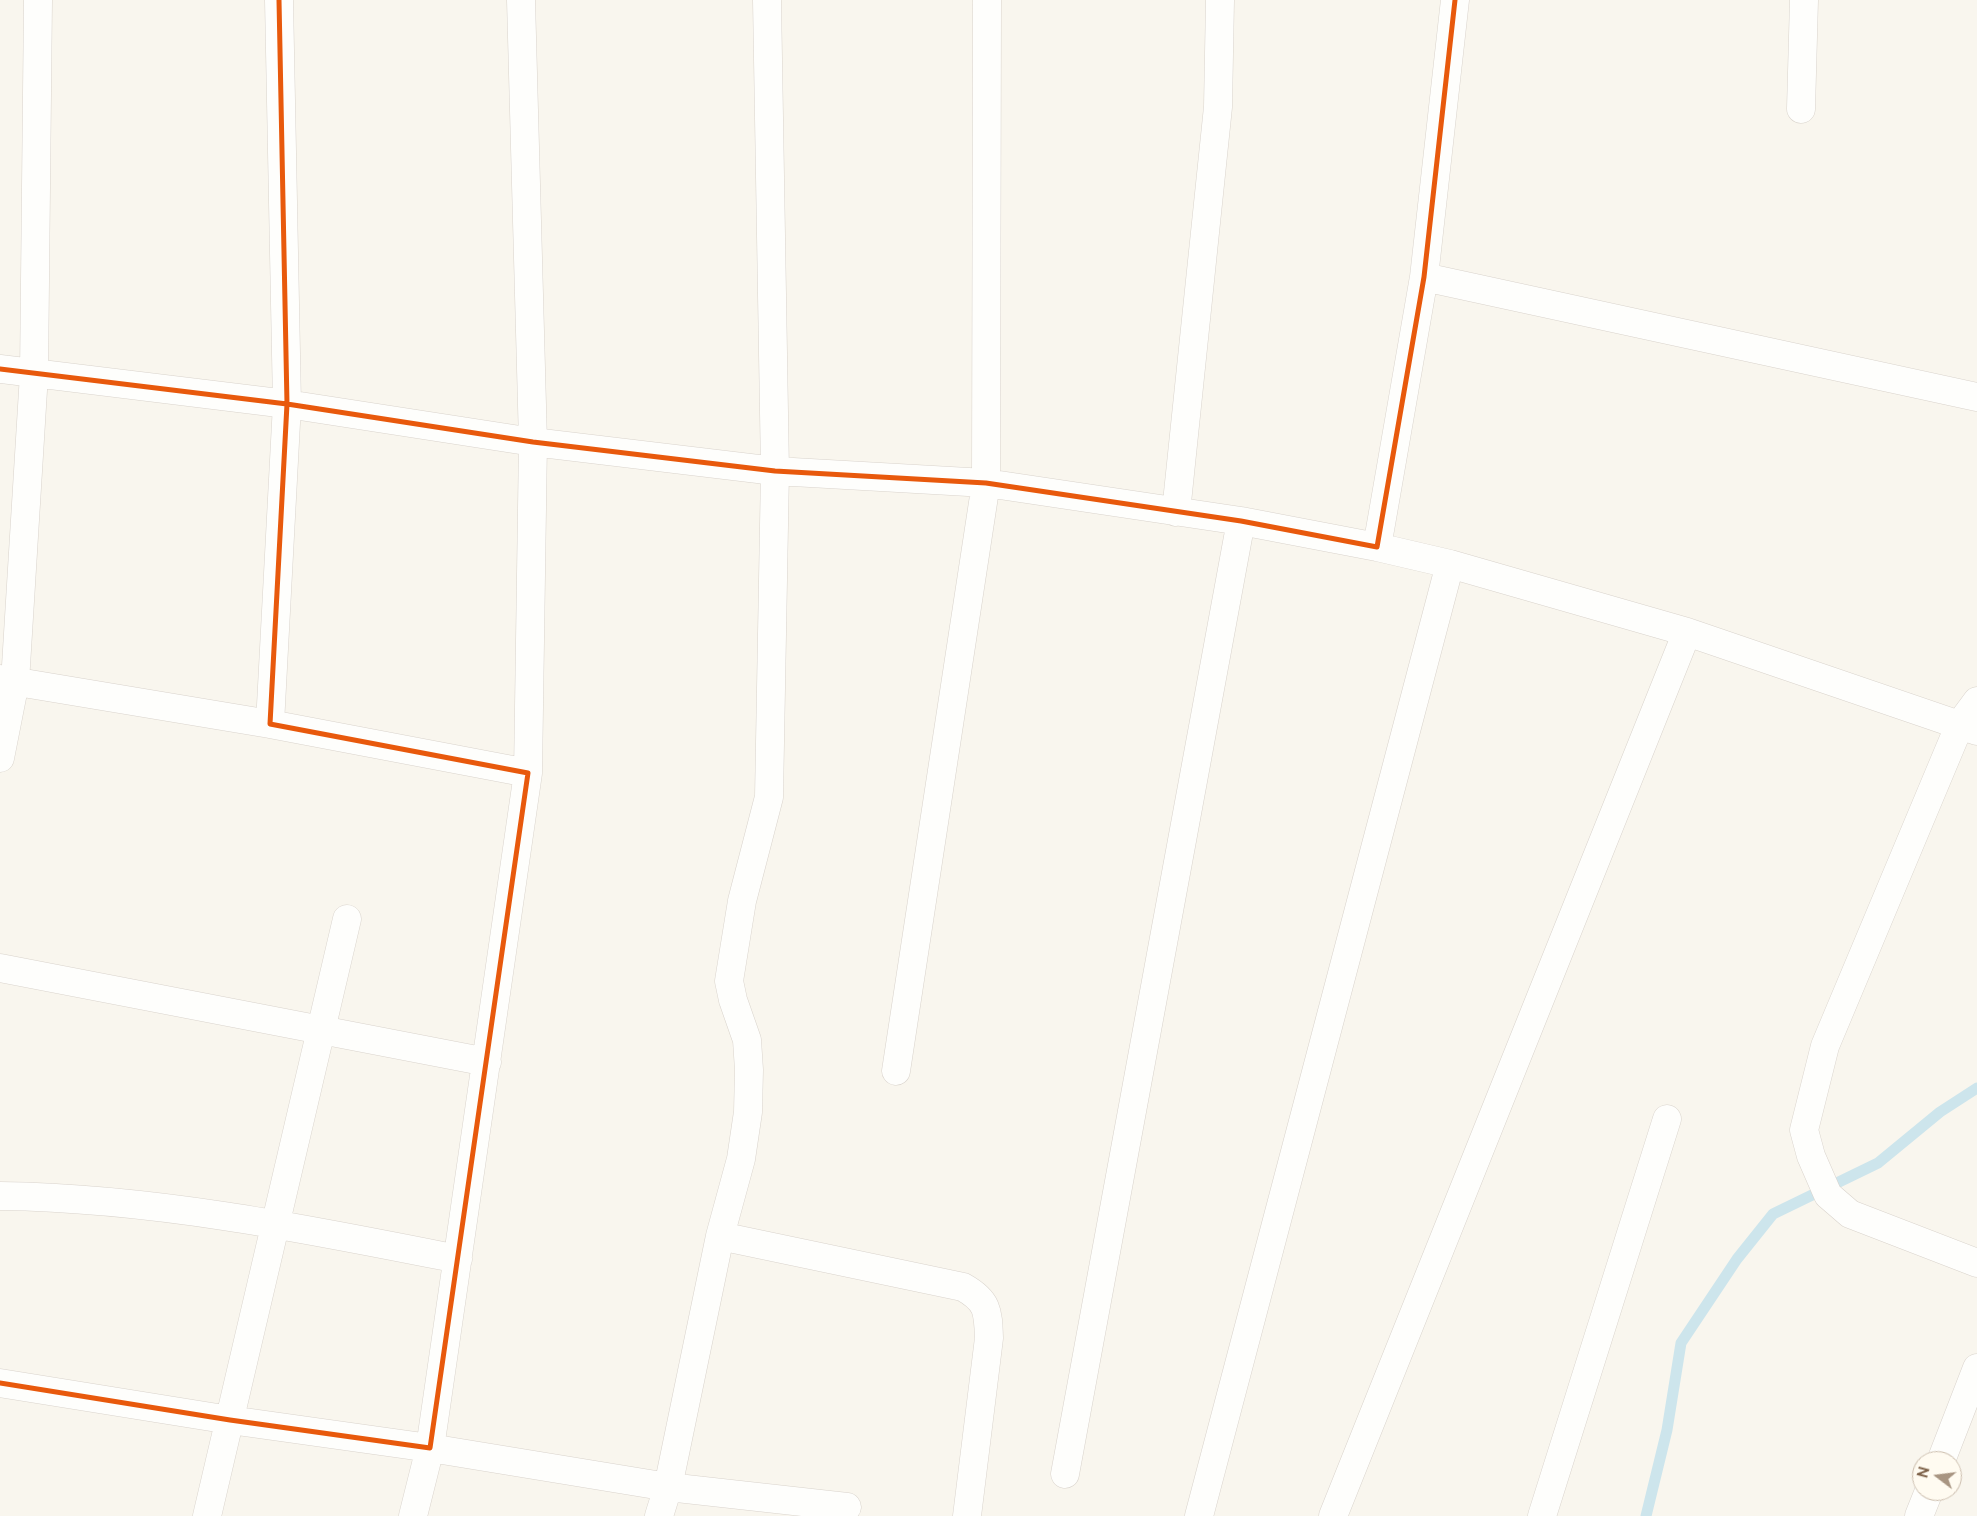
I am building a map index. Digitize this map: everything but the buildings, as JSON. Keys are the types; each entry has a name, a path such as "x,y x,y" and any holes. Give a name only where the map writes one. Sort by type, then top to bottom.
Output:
{"street":[{"path":"0,758 34,374 38,0"},
{"path":"270,724 287,404 279,0"},
{"path":"413,1516 430,1448 528,772 533,442 521,0"},
{"path":"659,1516 668,1487 720,1236 741,1159 748,1112 749,1070 746,1040 732,1000 729,981 742,900 769,797 775,471 767,0"},
{"path":"896,1071 986,483 987,0"},
{"path":"1176,512 1218,108 1220,0"},
{"path":"1377,548 1424,278 1455,0"},
{"path":"1801,108 1804,0"},
{"path":"1424,278 1977,397"},
{"path":"0,369 287,404 533,442 775,471 986,483 1241,521 1450,564 1687,632 1969,728"},
{"path":"1065,1474 1241,521"},
{"path":"1199,1516 1450,564"},
{"path":"1333,1516 1687,632"},
{"path":"8,681 270,724 528,772"},
{"path":"1977,701 1969,728 1825,1046 1804,1130 1811,1156 1828,1195 1850,1214 1977,1262"},
{"path":"208,1516 347,919"},
{"path":"0,968 487,1062"},
{"path":"1542,1516 1667,1119"},
{"path":"0,1196 62,1197 275,1223 458,1259"},
{"path":"720,1236 963,1287 980,1297 988,1314 990,1338 967,1516"},
{"path":"1945,1451 1977,1368"},
{"path":"0,1383 230,1420 430,1448 668,1487 847,1507"},
{"path":"1919,1516 1925,1501"}],"waterway":[{"path":"1646,1516 1667,1430 1681,1343 1737,1259 1773,1214 1878,1163 1940,1112 1977,1088"}],"cycle path":[{"path":"0,1383 230,1420 430,1448 528,773 270,724 287,404 279,0"},
{"path":"0,369 287,404 533,442 775,471 986,483 1241,521 1377,547 1424,277 1455,0"}]}
